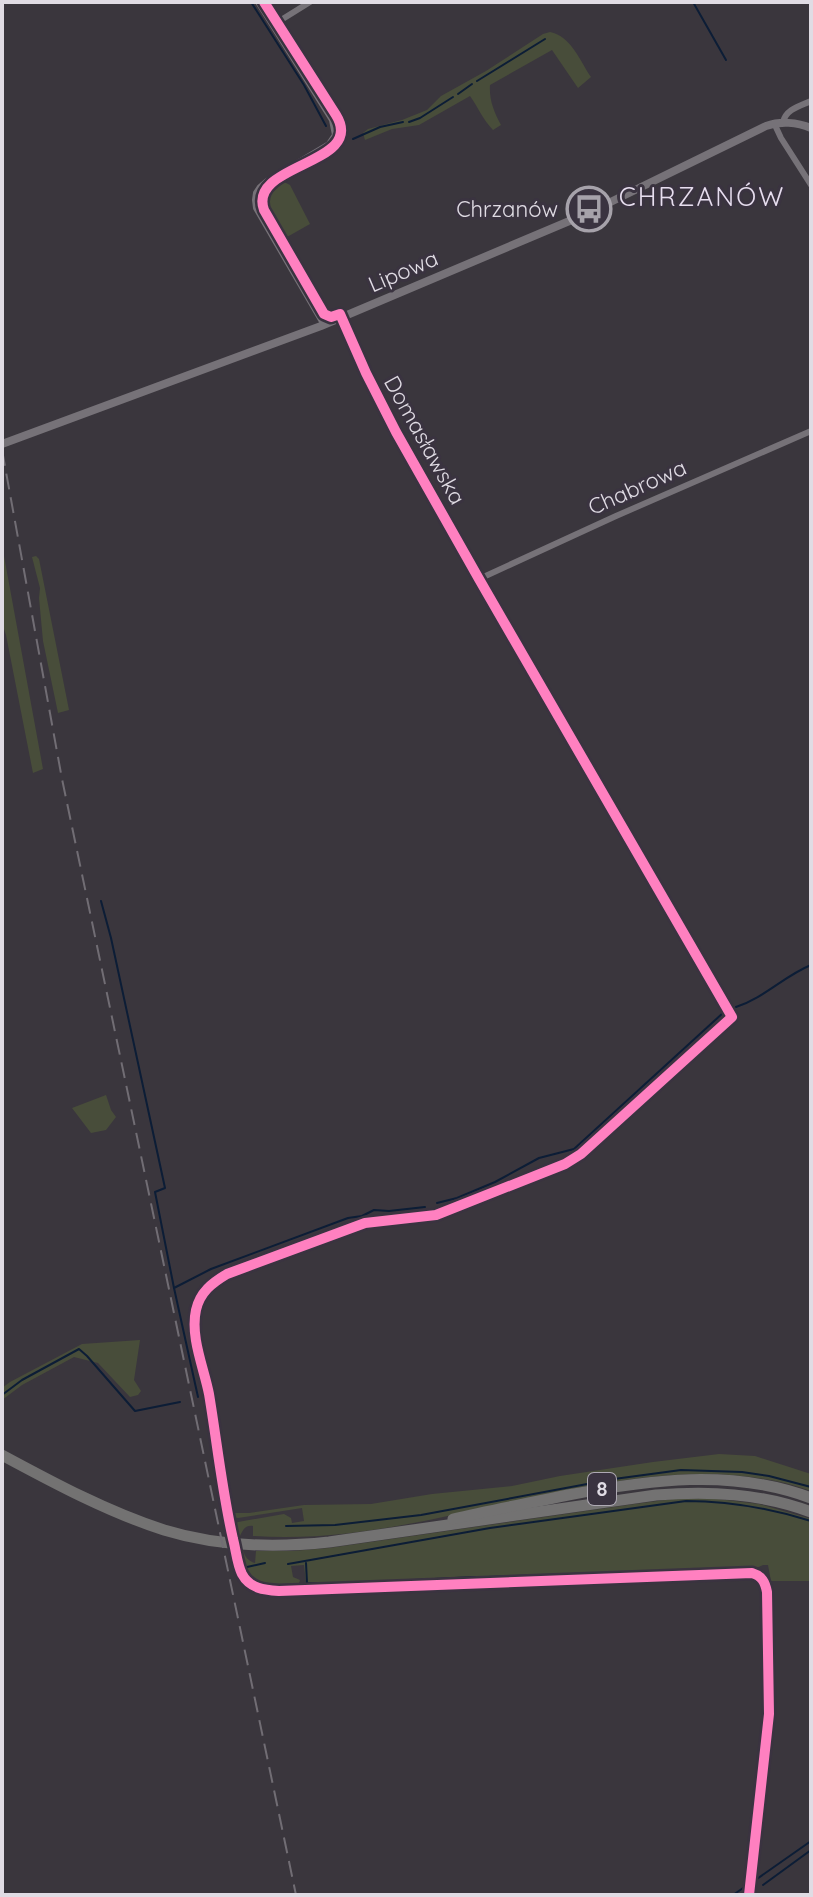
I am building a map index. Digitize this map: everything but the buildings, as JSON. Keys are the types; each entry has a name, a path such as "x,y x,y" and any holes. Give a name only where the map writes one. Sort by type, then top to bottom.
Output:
{"highway":[{"name":"8","path":"2,1455 125,1515 166,1530 253,1545 310,1544 681,1493 732,1493 811,1512"},
{"name":"8","path":"394,1532 602,1488 664,1480 727,1479 785,1489 811,1498"}],"street":[{"path":"258,2 335,126 335,135 329,144 260,187 255,200 256,208 324,325"},
{"path":"273,25 310,2"},
{"path":"811,101 790,110 779,123 781,138 811,185"},
{"path":"779,123 811,128"},
{"name":"Lipowa","path":"2,444 324,325 586,214 779,123"},
{"name":"Domasławska","path":"341,317 384,409 732,1017 581,1154 565,1164 436,1215 365,1223 227,1274 207,1288 200,1299 194,1325 229,1521 242,1574 254,1587 264,1590 758,1574 766,1584 767,1592 769,1714 749,1895"},
{"name":"Chabrowa","path":"479,579 811,431"}],"green space":[{"path":"550,32 564,38 591,77 578,88 552,50 490,85 492,106 501,125 493,130 470,96 419,125 392,129 365,140 363,133 368,129 427,110 441,96"},
{"path":"284,182 290,185 310,224 287,237 267,197"},
{"path":"2,545 43,769 33,773 2,623"},
{"path":"36,556 69,710 58,713 43,641 40,588 32,557"},
{"path":"106,1095 116,1117 106,1130 91,1133 72,1108"},
{"path":"140,1340 134,1380 141,1391 138,1395 130,1397 98,1363 74,1357 22,1385 2,1400 2,1388 10,1382 82,1344"},
{"path":"719,1454 755,1456 811,1474 811,1491 754,1477 669,1475 583,1487 377,1529 295,1537 253,1536 253,1526 236,1536 235,1524 284,1514 291,1518 292,1523 304,1521 302,1508 238,1518 232,1517 231,1513 304,1505 371,1504"},
{"path":"709,1498 759,1504 811,1519 811,1581 771,1581 768,1565 763,1565 754,1569 309,1587 304,1565 291,1566 293,1577 300,1580 298,1587 274,1587 258,1584 253,1579 239,1550 243,1550 247,1558 255,1563 256,1551 329,1548 673,1499"}],"waterway":[{"path":"251,2 326,126"},
{"path":"693,2 726,60"},
{"path":"477,81 545,39"},
{"path":"458,94 472,84"},
{"path":"409,122 453,97"},
{"path":"353,139 380,127 403,122"},
{"path":"101,901 165,1188 155,1192 174,1288"},
{"path":"736,1007 811,965"},
{"path":"437,1203 495,1182 539,1158 574,1149 724,1012"},
{"path":"198,1397 174,1288 211,1269 348,1218 374,1210 425,1207"},
{"path":"2,1395 22,1380 79,1349 135,1411 180,1402"},
{"path":"286,1526 335,1525 421,1515 614,1479 681,1470 742,1472 811,1487"},
{"path":"288,1564 490,1528 686,1501 749,1506 811,1521"},
{"path":"247,1567 265,1563"},
{"path":"306,1563 307,1583 321,1584"},
{"path":"488,1577 749,1568"},
{"path":"333,1584 475,1577"},
{"path":"754,1881 811,1841"},
{"path":"763,1885 811,1850"},
{"path":"733,1895 746,1886"}],"railway":[{"path":"2,450 62,779 296,1895"}],"cycle path":[{"path":"264,2 336,115 341,132 335,144 322,155 272,182 263,194 264,210 324,314 331,317 340,314 396,432 732,1017 581,1154 565,1164 436,1215 365,1223 227,1274 207,1289 196,1310 195,1331 238,1561 249,1583 279,1591 752,1573 758,1576 767,1592 769,1714 749,1895"}],"place":[{"name":"Chrzanów","path":"589,209"}],"district":[{"name":"CHRZANÓW","path":"702,197"}]}
